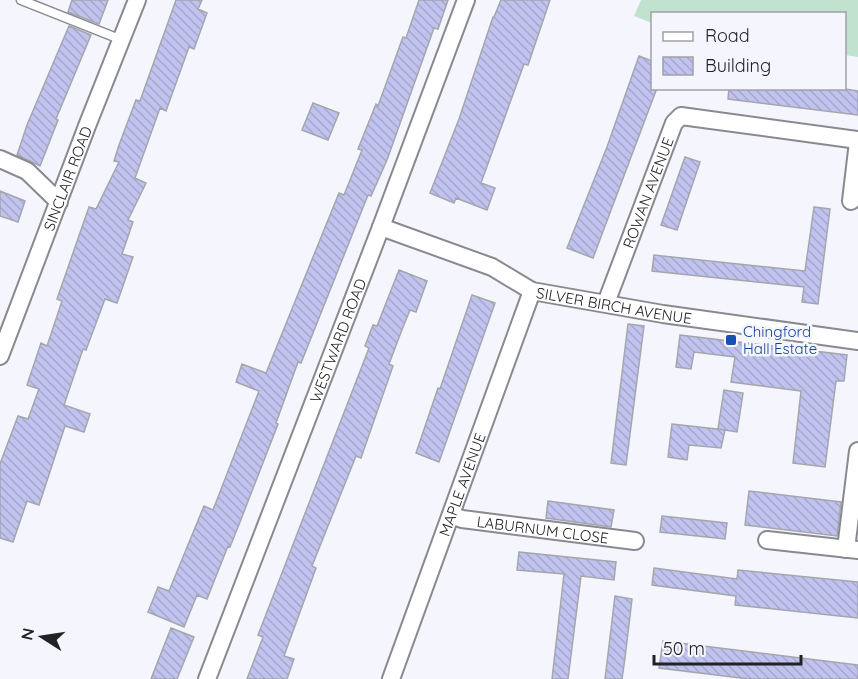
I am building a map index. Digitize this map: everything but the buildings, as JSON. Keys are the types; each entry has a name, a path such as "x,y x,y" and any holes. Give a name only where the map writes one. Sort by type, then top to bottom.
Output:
{"street":[{"name":"SINCLAIR ROAD","path":"0,356 137,0"},
{"name":"WESTWARD ROAD","path":"207,679 466,0"},
{"name":"ROWAN AVENUE","path":"606,303 674,123 681,116 858,141"},
{"path":"851,201 858,141"},
{"path":"0,159 27,171 58,202"},
{"name":"SILVER BIRCH AVENUE","path":"381,227 492,267 532,291 663,314 858,341"},
{"name":"MAPLE AVENUE","path":"391,679 532,291"},
{"path":"767,540 852,550 858,451"},
{"name":"LABURNUM CLOSE","path":"451,515 462,519 636,541"}],"lane":[{"path":"21,0 122,40"}],"green space":[{"path":"641,0 858,0 858,57 846,55 846,12 651,12 651,23 634,16"}],"place":[{"name":"Chingford Hall Estate","path":"731,340"}]}
